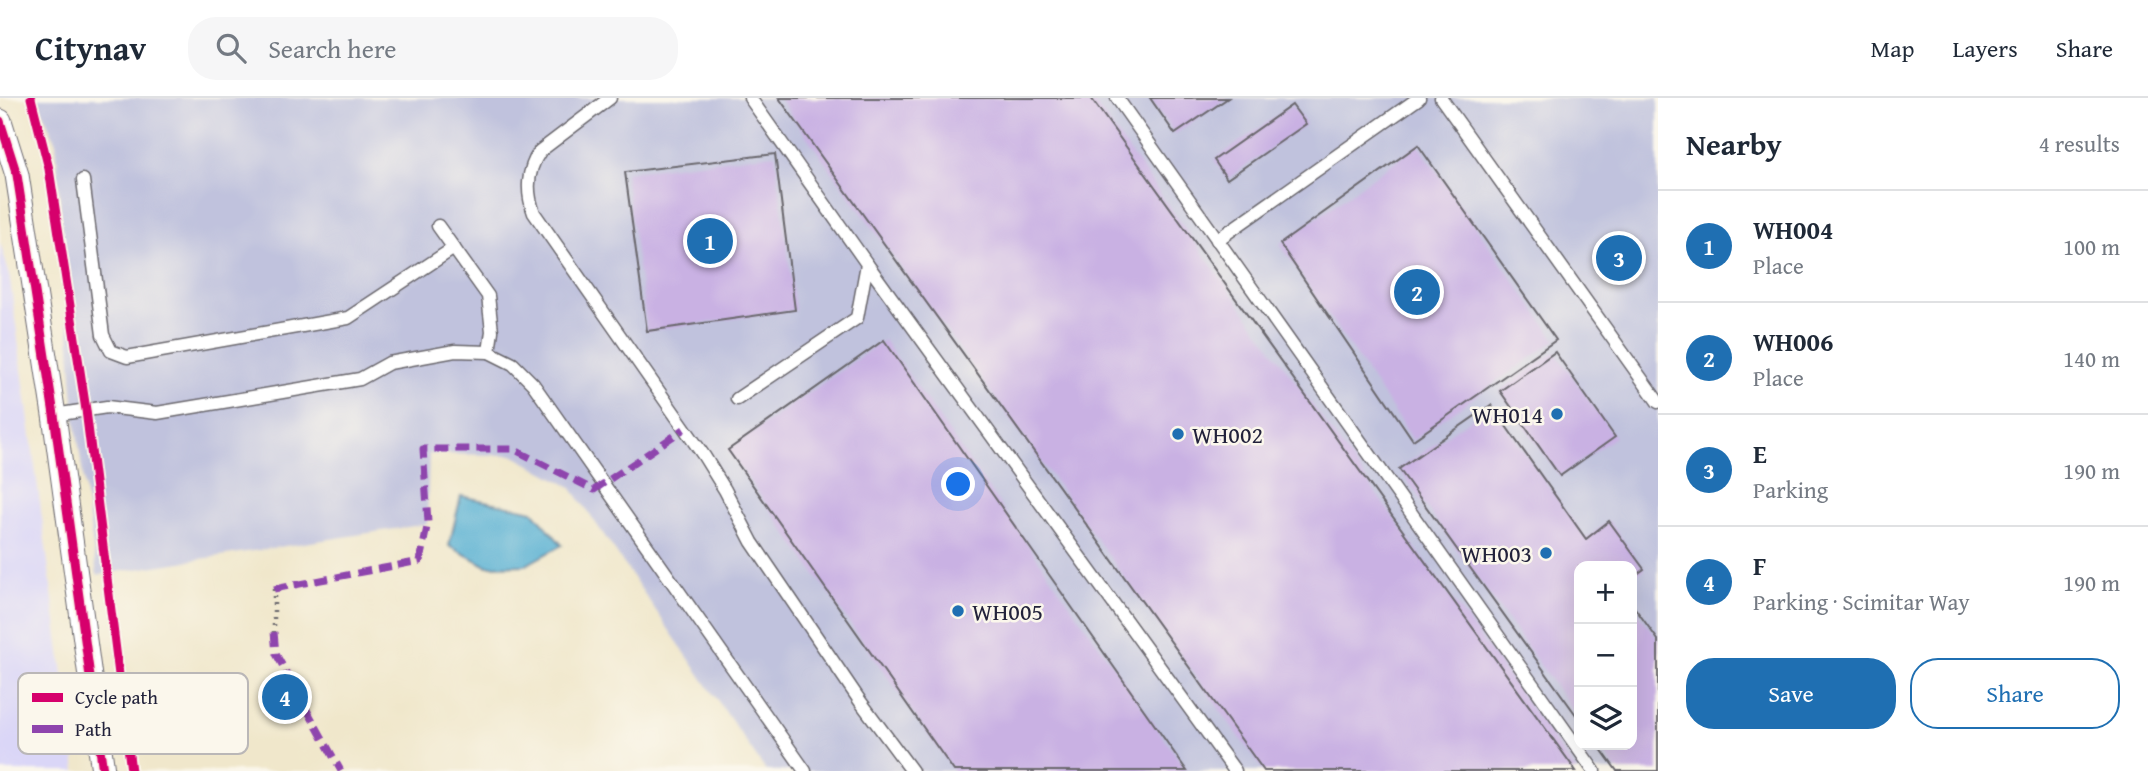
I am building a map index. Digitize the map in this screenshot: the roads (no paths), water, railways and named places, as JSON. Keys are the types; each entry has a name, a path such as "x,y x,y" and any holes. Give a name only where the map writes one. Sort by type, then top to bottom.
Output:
{"street":[{"path":"0,121 17,176 54,415 90,673"}],"lane":[{"path":"610,98 540,151 534,159 529,180 530,202 534,213 704,456 726,490 752,542 912,771"},
{"path":"750,98 867,264 1235,771"},
{"path":"1116,98 1594,771"},
{"path":"1217,240 1419,98"},
{"path":"1441,98 1658,402"},
{"path":"83,180 103,335 111,351 127,357 348,318 454,248"},
{"path":"438,226 488,296 492,331 489,352"},
{"path":"737,399 857,318 867,264"},
{"path":"54,415 107,407 157,413 360,379 389,363 455,351 489,352 513,364 533,384 805,771"}],"water":[{"path":"461,496 533,511 562,545 526,565 487,566 449,546"}],"place":[{"name":"WH004","path":"710,241"},
{"name":"E","path":"1619,258"},
{"name":"WH006","path":"1417,292"},
{"name":"WH014","path":"1557,414"},
{"name":"WH002","path":"1178,434"},
{"name":"WH003","path":"1546,553"},
{"name":"WH005","path":"958,611"},
{"name":"F","path":"285,697"}]}
